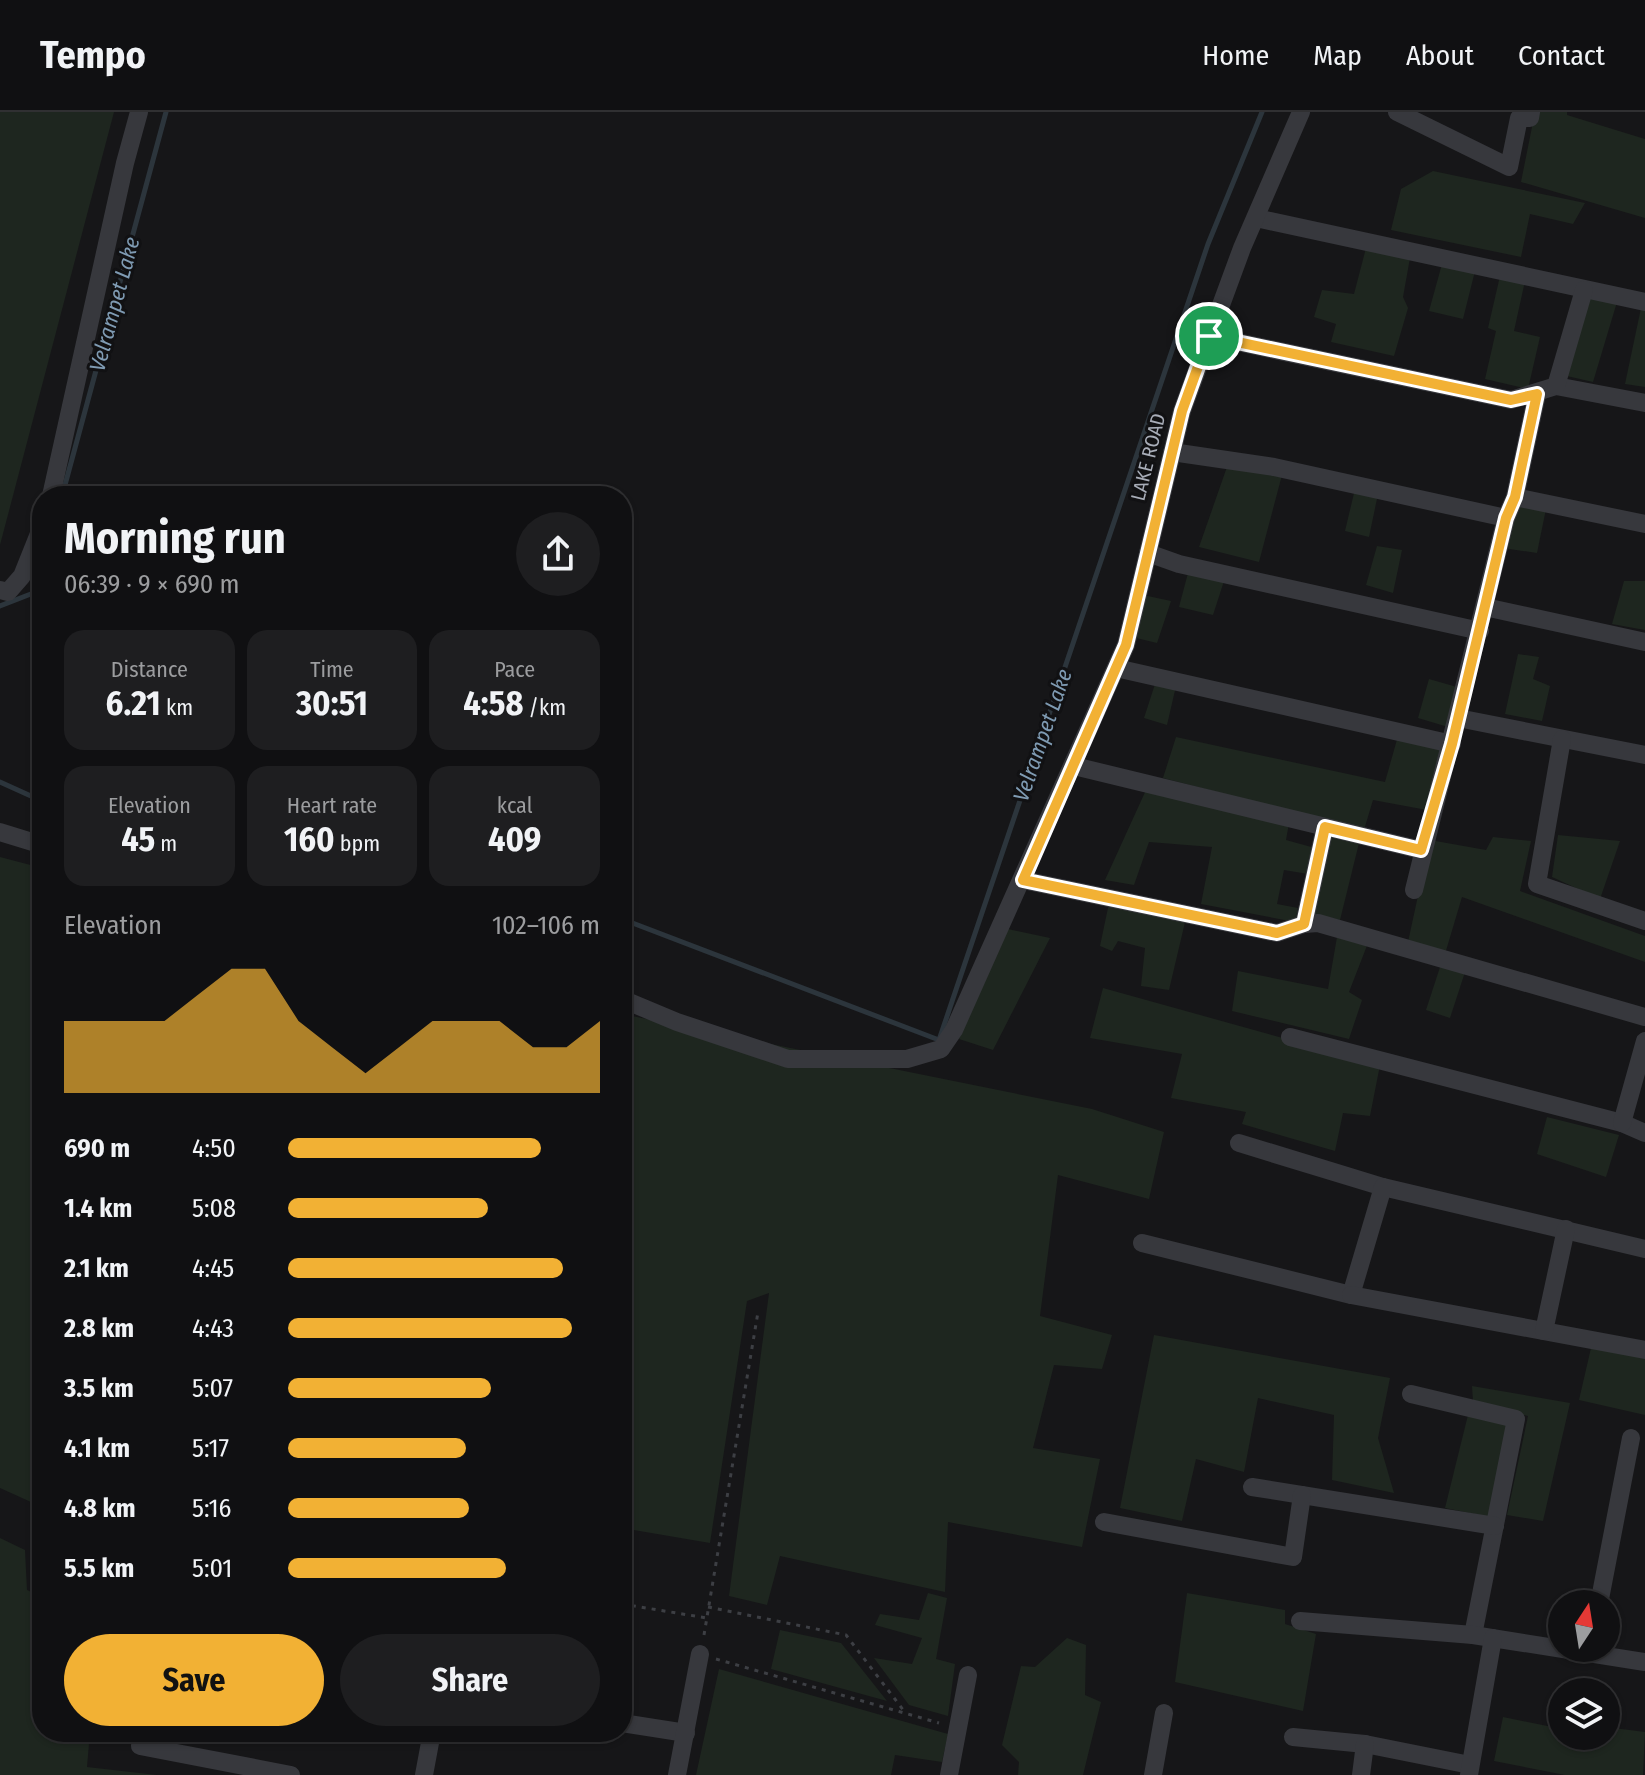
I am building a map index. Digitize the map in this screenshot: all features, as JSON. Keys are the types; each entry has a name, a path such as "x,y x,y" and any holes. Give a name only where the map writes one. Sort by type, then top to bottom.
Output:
{"street":[{"path":"53,486 139,112"},
{"name":"LAKE ROAD","path":"632,1003 677,1022 788,1059 907,1059 941,1049 954,1030 1023,880 1126,645 1182,411 1209,336 1301,112"},
{"path":"1397,112 1509,167 1519,118 1527,114"},
{"path":"1256,218 1645,302"},
{"path":"1556,386 1584,290"},
{"path":"1209,336 1511,400 1556,386 1645,403"},
{"path":"1414,890 1421,850 1452,744 1506,518 1515,497 1537,394"},
{"path":"1172,452 1274,467 1506,518"},
{"path":"1515,497 1645,524"},
{"path":"0,590 8,592 22,576 32,551"},
{"path":"1148,553 1179,564 1480,631"},
{"path":"1485,607 1645,642"},
{"path":"1116,668 1452,744"},
{"path":"1458,718 1645,755"},
{"path":"1562,739 1537,884 1645,921"},
{"path":"1074,766 1421,850"},
{"path":"1304,924 1325,827"},
{"path":"0,832 32,842"},
{"path":"1023,880 1277,933 1318,923 1645,1017"},
{"path":"1290,1037 1622,1123 1645,1133"},
{"path":"1622,1123 1645,1041"},
{"path":"1239,1143 1383,1187 1645,1249"},
{"path":"1351,1295 1383,1187"},
{"path":"1544,1331 1566,1229"},
{"path":"1142,1243 1351,1295 1645,1350"},
{"path":"1411,1394 1516,1419 1473,1635"},
{"path":"1602,1590 1631,1438"},
{"path":"1252,1487 1495,1526"},
{"path":"1104,1522 1293,1557 1302,1495"},
{"path":"1300,1621 1473,1635 1548,1645"},
{"path":"1293,1737 1365,1744 1469,1770 1493,1638"},
{"path":"677,1775 700,1654"},
{"path":"1620,1657 1645,1662"},
{"path":"949,1775 968,1675"},
{"path":"1153,1775 1164,1713"},
{"path":"632,1725 686,1733"},
{"path":"424,1775 430,1742"},
{"path":"1361,1775 1365,1744"},
{"path":"140,1746 291,1775"}],"path":[{"path":"758,1312 700,1654 958,1729"},
{"path":"632,1606 707,1618"},
{"path":"708,1607 846,1635 905,1714"}],"shaded area":[{"path":"0,112 114,112 0,545"},
{"path":"1535,112 1567,112 1567,115 1645,139 1645,218 1521,182"},
{"path":"1433,171 1585,203 1573,224 1530,214 1521,257 1391,230 1401,189"},
{"path":"1366,248 1410,258 1403,297 1408,308 1394,356 1331,342 1336,324 1314,317 1322,290 1354,294"},
{"path":"1442,264 1475,271 1463,319 1429,311"},
{"path":"1500,276 1525,281 1514,331 1540,337 1528,389 1485,379 1496,331 1488,328"},
{"path":"1590,297 1617,302 1593,382 1567,376"},
{"path":"1641,308 1645,308 1645,387 1625,384"},
{"path":"1228,464 1282,475 1259,562 1199,547"},
{"path":"1355,489 1378,494 1369,537 1345,531"},
{"path":"1517,501 1546,509 1537,553 1503,548"},
{"path":"1377,546 1402,550 1393,593 1366,585"},
{"path":"1188,573 1224,581 1213,615 1179,607"},
{"path":"1624,581 1645,581 1645,630 1612,624"},
{"path":"1143,595 1171,601 1157,643 1132,637"},
{"path":"1518,654 1539,657 1533,679 1550,686 1542,721 1505,714"},
{"path":"1429,679 1457,687 1448,727 1418,718"},
{"path":"1156,681 1176,686 1167,725 1144,718"},
{"path":"1398,736 1446,748 1427,810 1373,800 1364,830 1163,778 1176,737 1385,782"},
{"path":"1146,790 1289,823 1286,840 1315,848 1308,874 1284,870 1277,904 1298,908 1295,922 1201,904 1212,847 1149,842 1134,885 1105,880"},
{"path":"1328,833 1360,839 1340,920 1310,913"},
{"path":"1558,835 1620,841 1600,899 1552,877"},
{"path":"1493,837 1531,841 1520,891 1645,936 1645,962 1462,897 1445,954 1408,942 1430,840 1486,850"},
{"path":"0,857 32,865 32,1502 0,1488"},
{"path":"1109,903 1186,918 1169,990 1141,986 1145,948 1118,941 1112,951 1100,946"},
{"path":"1008,929 1050,938 993,1050 959,1039"},
{"path":"1337,937 1368,943 1349,992 1362,1000 1349,1039 1232,1011 1238,971 1328,989"},
{"path":"1442,961 1466,969 1450,1018 1426,1010"},
{"path":"1103,988 1380,1065 1370,1116 1343,1113 1335,1151 1242,1124 1246,1112 1171,1098 1182,1054 1090,1038"},
{"path":"632,1016 1092,1109 1164,1132 1149,1199 1058,1175 1040,1316 1112,1335 1102,1369 1054,1365 1033,1448 1100,1459 1082,1547 948,1522 945,1592 780,1556 767,1605 729,1596 769,1293 747,1301 710,1543 632,1530"},
{"path":"1547,1117 1619,1135 1606,1177 1537,1154"},
{"path":"1154,1335 1390,1378 1378,1438 1394,1493 1332,1480 1334,1415 1258,1398 1244,1472 1196,1459 1182,1521 1120,1508"},
{"path":"1591,1348 1645,1358 1645,1415 1579,1400"},
{"path":"1472,1386 1570,1403 1543,1521 1507,1515 1528,1416 1473,1401"},
{"path":"1468,1415 1508,1423 1490,1517 1445,1508"},
{"path":"0,1538 25,1550 27,1590 32,1592 32,1742 89,1742 87,1767 157,1775 0,1775"},
{"path":"928,1593 947,1598 936,1659 955,1664 948,1716 909,1705 874,1658 912,1664 922,1638 875,1625 880,1614 919,1620"},
{"path":"1187,1593 1285,1610 1285,1624 1316,1634 1303,1711 1175,1682"},
{"path":"780,1630 841,1643 887,1701 771,1669"},
{"path":"1067,1638 1086,1645 1085,1695 1101,1702 1083,1775 1018,1775 1019,1762 1002,1745 1021,1666 1035,1667"},
{"path":"719,1669 948,1734 942,1762 895,1755 891,1775 696,1775"},
{"path":"1503,1717 1548,1726 1548,1750 1620,1750 1620,1729 1645,1732 1643,1775 1565,1775 1494,1761"}],"waterway":[{"name":"Velrampet Lake","path":"65,486 166,112"},
{"name":"Velrampet Lake","path":"632,923 939,1040 1208,244 1262,112"},
{"name":"Velrampet Lake","path":"0,606 32,594"},
{"name":"Velrampet Lake","path":"0,782 32,796"}],"route":[{"path":"1209,336 1511,400 1537,394 1515,497 1506,518 1452,744 1421,850 1325,827 1304,924 1277,933 1023,880 1126,645 1182,411 1209,336"}]}
